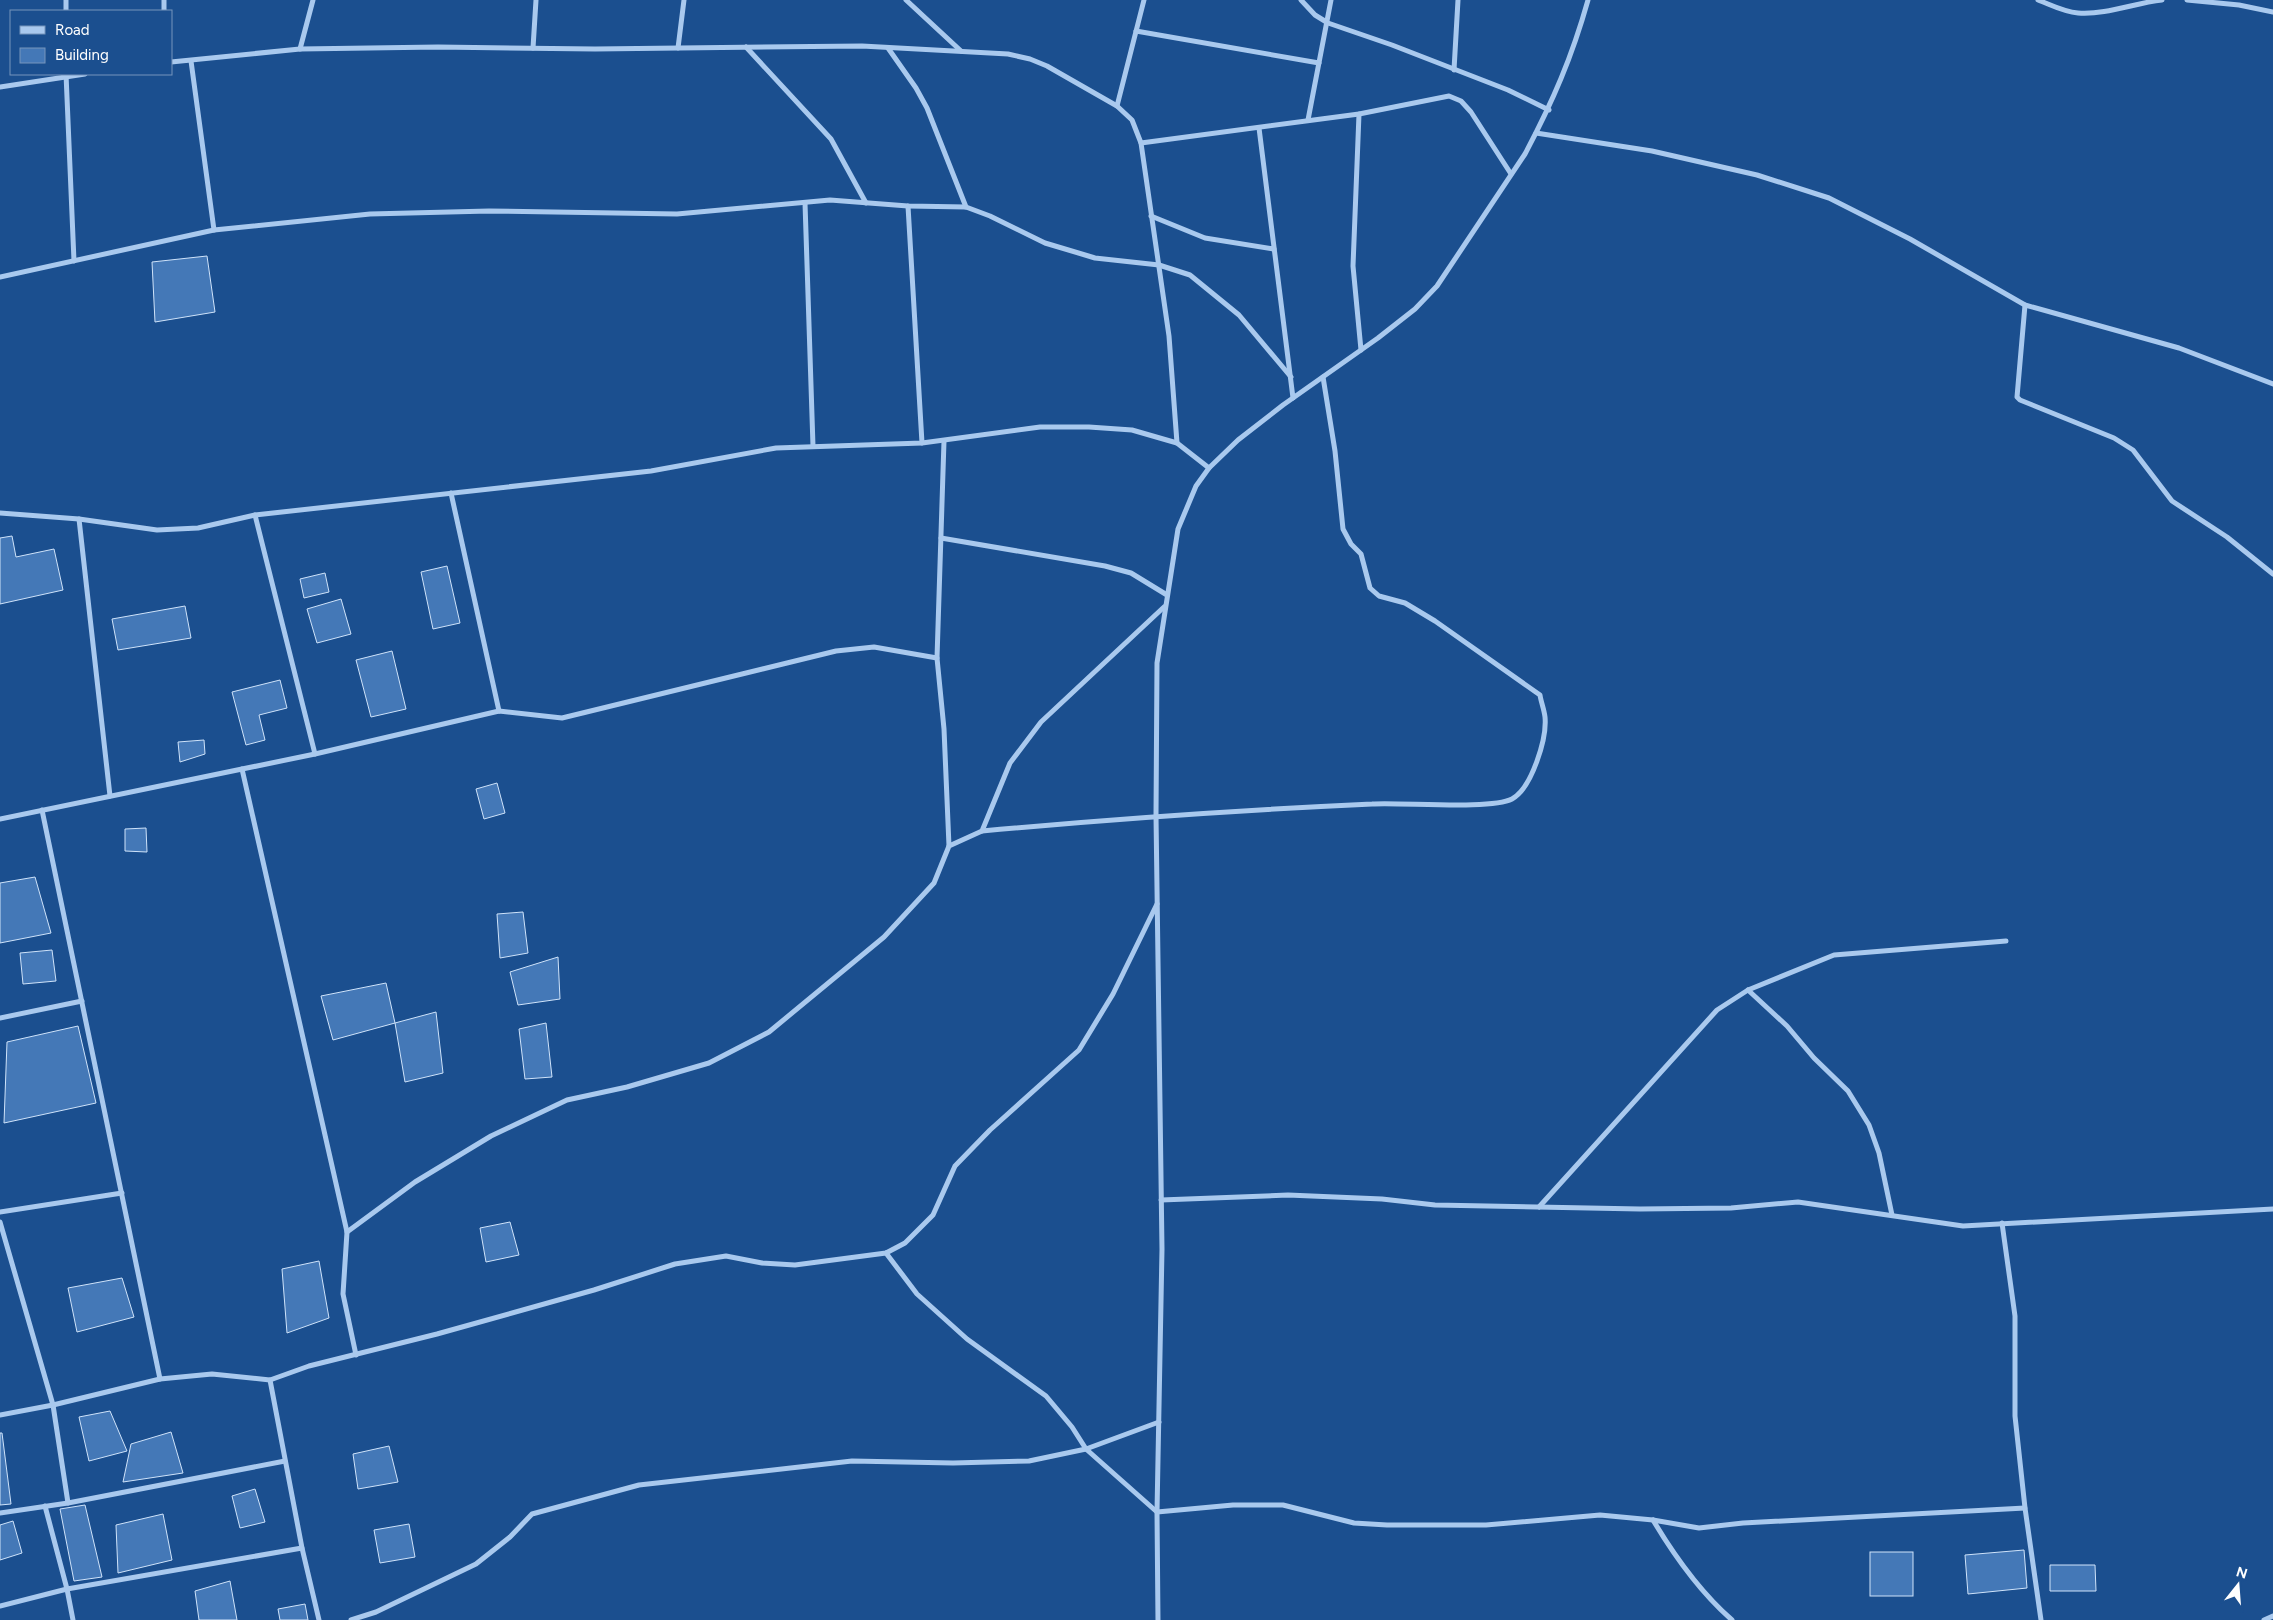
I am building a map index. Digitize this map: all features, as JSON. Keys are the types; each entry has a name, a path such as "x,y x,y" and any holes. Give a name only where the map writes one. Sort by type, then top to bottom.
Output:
{"street":[{"path":"300,49 313,0"},
{"path":"533,48 536,0"},
{"path":"678,48 684,0"},
{"path":"906,0 961,52"},
{"path":"1118,106 1144,0"},
{"path":"1301,0 1315,15 1328,23 1392,45 1508,90 1548,110"},
{"path":"1308,120 1331,0"},
{"path":"1454,70 1458,0"},
{"path":"1158,1620 1157,1512 1161,1200 1156,816 1157,663 1164,607 1178,529 1196,486 1209,468 1238,440 1415,309 1437,286 1536,133 1564,74 1588,0"},
{"path":"2038,0 2057,8 2078,13 2105,12 2162,0"},
{"path":"2187,0 2239,5 2273,12"},
{"path":"1136,31 1319,63"},
{"path":"172,62 300,49 862,46 1008,54 1030,59 1048,66 1118,106 1132,120 1141,143 1169,336 1177,442"},
{"path":"746,47 831,139 866,203"},
{"path":"888,48 916,88 927,108 966,207"},
{"path":"190,61 214,230"},
{"path":"0,88 66,75 74,260"},
{"path":"1141,143 1359,114 1449,96 1462,101 1471,112 1511,174"},
{"path":"1359,114 1353,266 1361,350"},
{"path":"1259,128 1293,398"},
{"path":"1536,133 1652,151 1758,175 1829,198 1910,240 2025,305 2179,348 2273,384"},
{"path":"0,277 214,230 370,214 489,211 677,214 830,200 908,206 966,207 990,216 1045,243 1095,258 1159,265 1190,275 1239,315 1291,377"},
{"path":"805,202 813,446"},
{"path":"908,206 922,443"},
{"path":"1151,216 1205,238 1274,249"},
{"path":"2025,305 2017,397 2027,403 2114,438 2133,450 2172,501 2227,537 2273,574"},
{"path":"950,846 982,831 1156,816 1375,804 1488,804 1512,799 1531,777 1540,751 1545,718 1540,695 1435,621 1405,603 1380,596 1370,588 1361,554 1350,544 1343,529 1335,451 1323,377"},
{"path":"0,513 79,519 157,530 198,528 255,515 651,471 776,448 922,443 1040,427 1090,427 1132,430 1177,442 1209,468"},
{"path":"347,1232 415,1182 490,1136 567,1100 627,1087 710,1063 769,1032 884,937 934,883 950,846 944,729 937,658 944,441"},
{"path":"451,492 499,711"},
{"path":"255,515 315,754"},
{"path":"79,519 110,796"},
{"path":"941,538 1105,566 1131,573 1166,595"},
{"path":"982,831 1010,763 1042,722 1164,607"},
{"path":"0,819 315,754 499,711 562,718 836,650 874,647 937,658"},
{"path":"242,769 347,1232 344,1294 356,1355"},
{"path":"42,810 160,1379"},
{"path":"0,1414 53,1405 160,1379 212,1374 270,1380 309,1366 594,1290 675,1264 726,1256 762,1263 795,1266 886,1253 905,1243 933,1215 955,1166 990,1130 1079,1050 1112,994 1158,902"},
{"path":"1539,1207 1717,1010 1748,990 1834,955 2006,941"},
{"path":"1748,990 1787,1026 1814,1058 1848,1091 1854,1100 1870,1125 1880,1153 1892,1215"},
{"path":"0,1018 82,1001"},
{"path":"0,1212 122,1194"},
{"path":"1161,1200 1288,1195 1382,1199 1435,1205 1731,1208 1798,1202 1963,1226 2273,1209"},
{"path":"0,1222 53,1405 68,1503"},
{"path":"2002,1223 2015,1316 2014,1416 2041,1620"},
{"path":"886,1253 917,1294 966,1339 1046,1396 1072,1426 1086,1449 1157,1512 1233,1504 1283,1505 1354,1523 1387,1525 1486,1526 1600,1515 1653,1520 1699,1528 1743,1523 2025,1508"},
{"path":"270,1380 302,1548 319,1620"},
{"path":"351,1620 376,1612 476,1564 510,1537 532,1514 639,1486 852,1461 953,1463 1028,1460 1086,1449 1159,1422"},
{"path":"0,1513 68,1503 285,1461"},
{"path":"44,1506 67,1589 73,1620"},
{"path":"1653,1520 1674,1556 1719,1608 1732,1620"},
{"path":"0,1606 67,1589 302,1548"},
{"path":"2264,1620 2273,1616"}],"building":[{"path":"207,256 215,312 155,322 152,262"},
{"path":"12,536 16,557 54,549 63,590 0,604 0,538"},
{"path":"447,566 460,623 433,629 421,572"},
{"path":"325,573 329,592 304,598 300,579"},
{"path":"341,599 351,634 317,643 307,609"},
{"path":"185,606 191,638 118,650 112,619"},
{"path":"392,651 406,709 371,717 356,660"},
{"path":"280,680 287,708 259,715 265,740 246,745 232,692"},
{"path":"204,740 205,754 180,762 178,742"},
{"path":"497,783 505,813 484,819 476,789"},
{"path":"146,828 147,852 125,851 125,829"},
{"path":"35,877 51,933 0,943 0,883"},
{"path":"523,912 528,953 500,958 497,914"},
{"path":"52,950 56,981 23,984 20,953"},
{"path":"558,957 560,999 518,1005 510,972"},
{"path":"386,983 395,1023 333,1040 321,996"},
{"path":"436,1012 443,1073 405,1082 395,1023"},
{"path":"546,1023 552,1077 525,1079 519,1029"},
{"path":"78,1026 96,1103 4,1123 7,1042"},
{"path":"510,1222 519,1255 486,1262 480,1228"},
{"path":"319,1261 329,1318 287,1333 282,1269"},
{"path":"122,1278 134,1317 77,1332 68,1288"},
{"path":"110,1411 127,1451 89,1461 79,1417"},
{"path":"171,1432 183,1473 123,1482 131,1444"},
{"path":"0,1433 2,1433 11,1504 0,1505"},
{"path":"389,1446 398,1482 358,1489 353,1454"},
{"path":"255,1489 265,1522 240,1528 232,1496"},
{"path":"85,1505 102,1577 74,1581 60,1509"},
{"path":"163,1514 172,1560 118,1573 116,1525"},
{"path":"13,1521 22,1553 0,1560 0,1525"},
{"path":"409,1524 415,1557 380,1563 374,1530"},
{"path":"2024,1550 2027,1588 1968,1594 1965,1555"},
{"path":"1870,1552 1913,1552 1913,1596 1870,1596"},
{"path":"2050,1565 2095,1565 2096,1591 2050,1591"},
{"path":"230,1581 237,1620 199,1620 195,1591"},
{"path":"305,1604 308,1620 280,1620 278,1609"}]}
